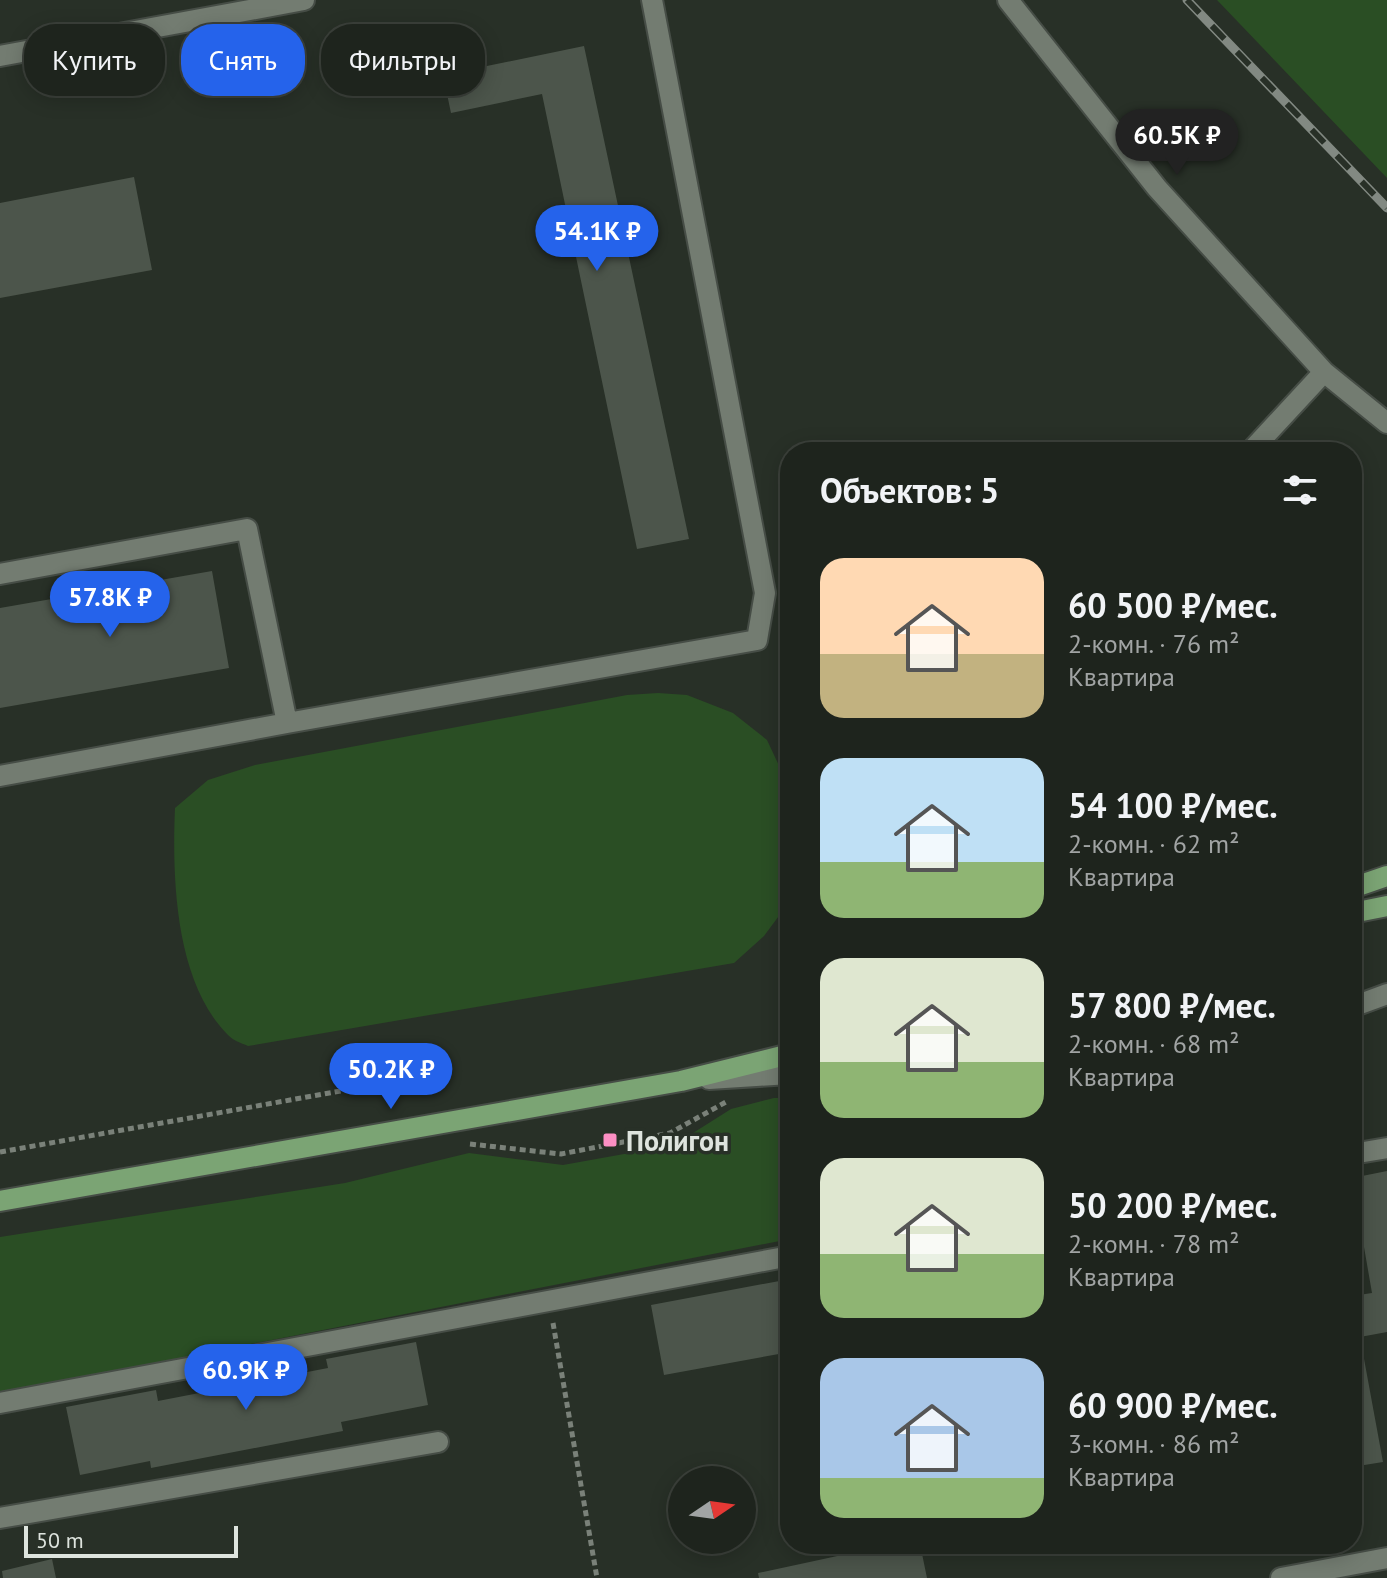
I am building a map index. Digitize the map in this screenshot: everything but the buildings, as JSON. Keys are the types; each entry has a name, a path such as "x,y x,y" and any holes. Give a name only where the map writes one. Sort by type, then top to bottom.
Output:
{"main road":[{"path":"1362,885 1387,876"},
{"path":"1362,911 1387,906"},
{"path":"0,1201 681,1081 780,1056"}],"street":[{"path":"0,56 304,0"},
{"path":"0,776 757,640 765,593 652,0"},
{"path":"1008,0 1157,188 1324,372 1387,423"},
{"path":"1259,442 1324,372"},
{"path":"0,574 247,529 287,723"},
{"path":"1362,1003 1387,994"},
{"path":"681,1081 780,1075"},
{"path":"1362,1152 1387,1148"},
{"path":"0,1403 780,1258"},
{"path":"0,1518 438,1442"},
{"path":"1281,1578 1387,1558"}],"path":[{"path":"0,1152 452,1071"},
{"path":"466,1144 561,1154 670,1133 727,1102"},
{"path":"550,1301 597,1578"}],"green space":[{"path":"1217,0 1387,0 1387,178"},
{"path":"627,695 687,695 733,713 767,740 780,768 780,914 764,936 734,963 248,1046 229,1036 210,1012 187,958 176,896 175,808 208,780 255,765"},
{"path":"780,1098 780,1241 0,1393 0,1237 345,1183 469,1153 563,1165 674,1145 731,1109"}],"railway":[{"path":"1187,0 1387,208"}],"place":[{"name":"Полигон","path":"610,1140"}]}
